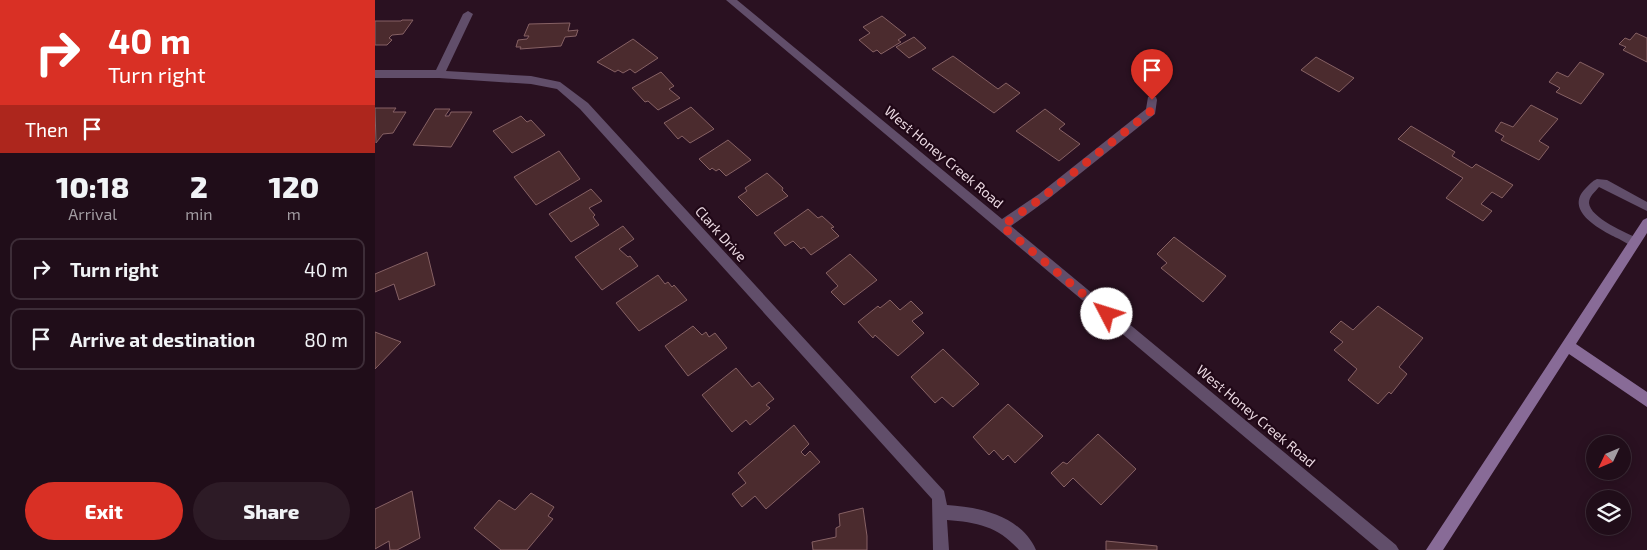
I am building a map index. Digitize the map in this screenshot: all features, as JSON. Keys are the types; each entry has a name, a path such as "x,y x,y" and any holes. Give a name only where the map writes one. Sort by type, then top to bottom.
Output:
{"street":[{"name":"West Honey Creek Road","path":"731,0 1391,550"},
{"path":"439,74 468,14"},
{"name":"Clark Drive","path":"375,74 439,74 531,80 560,86 569,92 584,106 939,496 940,512"},
{"path":"1002,226 1043,197 1151,111 1152,100"},
{"path":"1434,550 1492,464 1647,223"},
{"path":"1568,346 1647,400"},
{"path":"941,550 940,512 982,515 1005,527 1026,545 1028,550"}],"lane":[{"path":"1635,242 1590,216 1583,206 1584,200 1589,190 1597,183 1603,184 1647,207"}],"building":[{"path":"882,16 906,35 898,40 901,42 881,54 877,50 873,52 859,40 870,33 863,27"},
{"path":"413,20 403,34 392,35 389,38 392,40 387,45 375,45 375,21"},
{"path":"570,23 568,31 578,30 576,36 565,37 561,46 520,49 521,47 516,47 518,40 527,39 529,36 524,36 529,24"},
{"path":"1636,33 1647,38 1647,62 1623,50 1626,47 1619,44 1625,38 1630,40"},
{"path":"914,37 926,48 909,58 896,47"},
{"path":"633,39 658,58 635,73 630,69 623,73 618,70 615,72 597,62"},
{"path":"953,56 998,89 1006,83 1020,93 994,113 932,69"},
{"path":"1316,57 1354,78 1339,92 1301,70"},
{"path":"1580,62 1604,74 1581,104 1556,92 1560,88 1549,82 1557,72 1568,77"},
{"path":"661,72 674,86 669,89 680,98 658,110 648,101 645,102 632,88"},
{"path":"1531,105 1558,119 1539,141 1549,147 1539,160 1501,140 1504,136 1495,131 1501,122 1513,127"},
{"path":"691,107 714,129 690,143 682,136 678,139 664,123"},
{"path":"375,108 396,108 393,112 406,112 393,133 383,134 376,143"},
{"path":"435,109 450,109 445,116 449,116 451,112 472,112 451,147 413,145"},
{"path":"1045,109 1065,124 1059,129 1080,144 1059,161 1016,131"},
{"path":"521,116 527,122 531,120 545,135 512,153 493,131"},
{"path":"1411,126 1455,152 1452,156 1472,168 1476,164 1513,185 1502,198 1492,192 1481,204 1492,211 1483,221 1446,198 1463,178 1398,139"},
{"path":"728,140 751,160 726,176 719,169 716,171 712,168 710,170 699,159"},
{"path":"559,151 580,179 536,205 514,177"},
{"path":"767,173 783,188 782,190 788,196 757,216 738,197 747,191 745,188"},
{"path":"591,189 602,201 589,208 595,215 593,217 599,225 571,242 549,214"},
{"path":"808,209 818,218 822,216 834,227 831,228 839,236 811,255 804,247 801,249 793,241 785,246 774,233"},
{"path":"623,226 634,239 619,249 628,257 630,256 638,266 602,290 575,257"},
{"path":"1174,237 1226,276 1203,302 1161,268 1167,263 1157,254"},
{"path":"427,252 435,285 399,300 394,284 375,292 375,274"},
{"path":"850,254 877,280 844,305 831,292 838,286 826,273"},
{"path":"658,275 665,284 668,282 672,287 674,285 687,300 639,331 616,303"},
{"path":"890,300 900,310 911,301 923,313 912,321 924,333 898,356 875,335 873,338 858,322 878,306 880,308"},
{"path":"1378,306 1423,338 1399,367 1407,374 1391,394 1389,392 1378,404 1348,380 1357,369 1334,350 1343,342 1330,332 1341,321 1353,330"},
{"path":"693,326 702,335 706,332 709,337 715,333 727,348 688,376 665,346"},
{"path":"375,332 401,342 375,369"},
{"path":"943,349 979,384 953,407 942,397 935,403 911,377"},
{"path":"736,368 752,387 759,382 774,399 766,405 770,408 750,425 746,420 732,432 702,395"},
{"path":"1008,404 1043,436 1015,463 1008,455 1003,460 994,450 989,455 973,437"},
{"path":"794,425 809,444 801,452 805,456 810,451 820,462 766,509 755,496 742,507 732,494 746,483 738,473"},
{"path":"1098,434 1136,469 1101,505 1073,478 1064,487 1051,473 1063,462 1067,464"},
{"path":"412,491 420,538 397,550 390,550 389,541 375,549 375,509"},
{"path":"531,493 554,507 548,516 553,519 527,550 501,550 474,528 499,500 515,510"},
{"path":"863,508 867,550 813,550 812,542 836,537 836,528 840,526 839,514"},
{"path":"1106,541 1157,546 1157,550 1106,550"}],"route":[{"path":"1107,314 1002,226 1043,197 1151,111 1152,100"}]}
